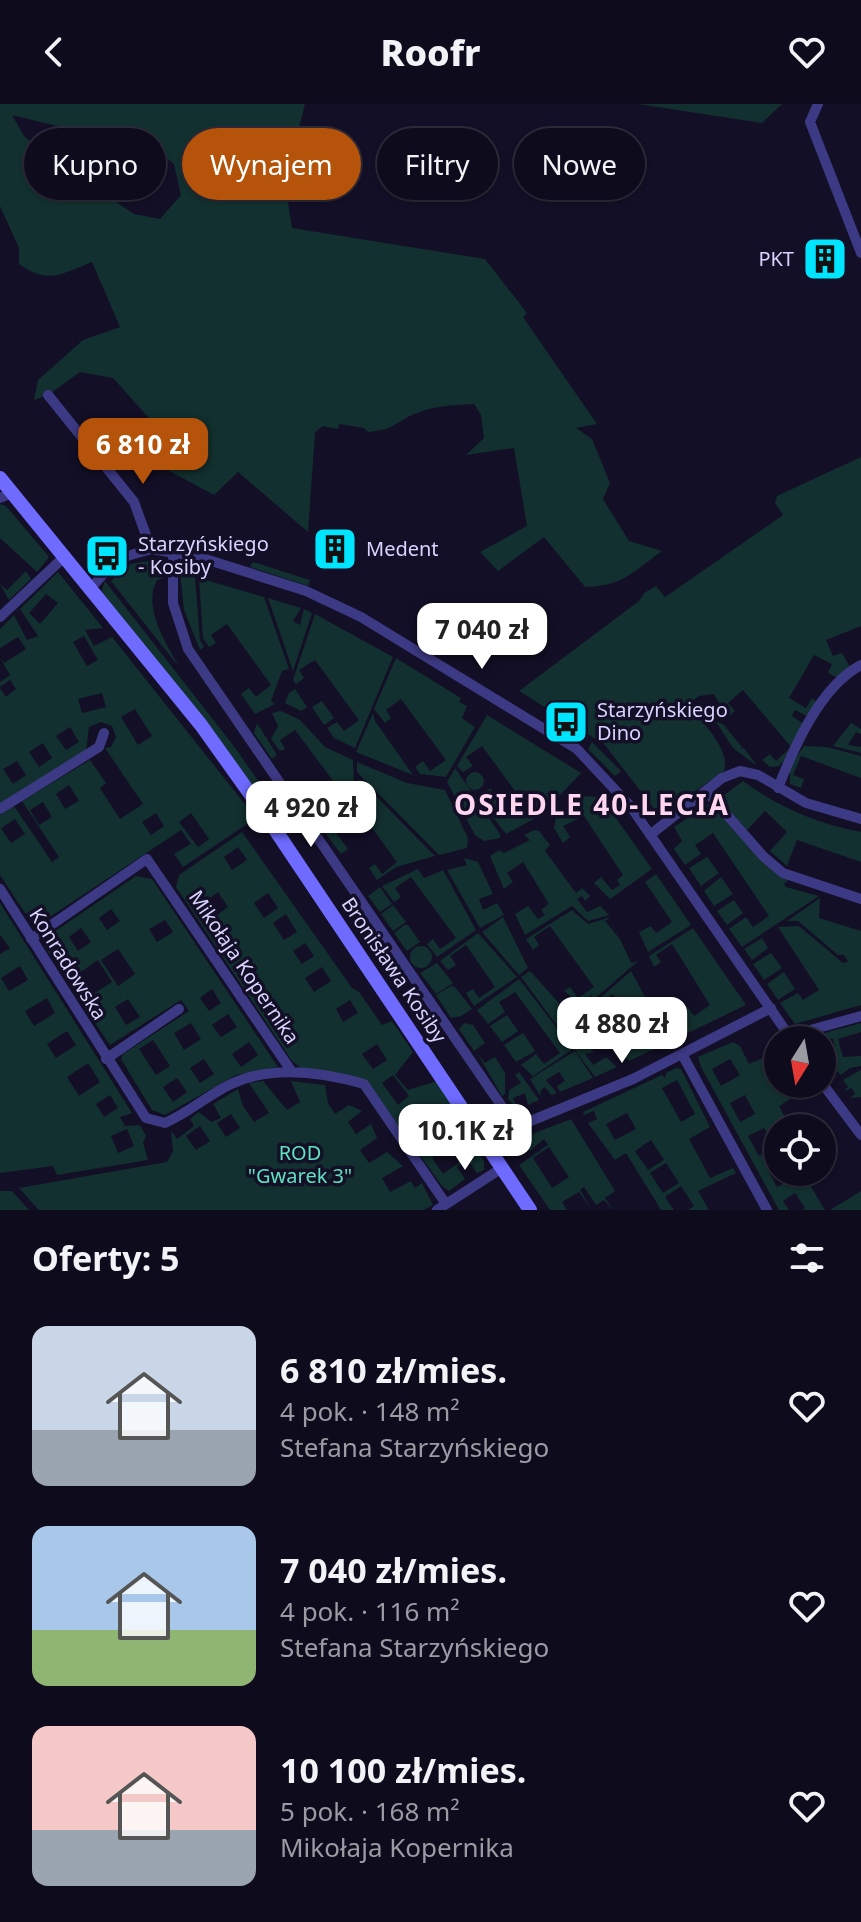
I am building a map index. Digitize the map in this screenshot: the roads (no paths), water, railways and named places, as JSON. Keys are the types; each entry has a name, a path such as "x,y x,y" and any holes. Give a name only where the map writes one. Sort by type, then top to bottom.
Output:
{"street":[{"path":"815,108 810,122 815,138 861,253"},
{"path":"48,395 134,502 151,549"},
{"name":"Bronisława Kosiby","path":"0,478 6,495 90,589 201,725 266,816 530,1210"},
{"path":"90,589 117,559 151,549 173,551 306,591 368,621 577,749 609,781 650,835 782,1026"},
{"name":"Bronisława Kosiby","path":"173,551 173,603 188,649 516,1127"},
{"path":"0,617 63,558"},
{"path":"778,788 787,765 824,702 842,678 861,665"},
{"path":"0,809 99,747 104,733"},
{"path":"650,835 722,778 740,771 758,775 819,808 861,819"},
{"path":"706,791 763,856 783,873 861,899"},
{"name":"Mikołaja Kopernika","path":"31,939 147,859 292,1072 364,1084 442,1207 502,1168"},
{"name":"Konradowska","path":"0,889 141,1114 160,1124 245,1078 292,1072"},
{"path":"486,1144 516,1127 568,1108 682,1054 771,1008"},
{"path":"106,1059 179,1009"},
{"path":"829,1026 861,1016"},
{"path":"682,1054 767,1210"},
{"path":"833,1098 861,1135"}],"place":[{"name":"PKT","path":"825,259"},
{"name":"Medent","path":"335,549"},
{"name":"Starzyńskiego - Kosiby","path":"107,556"},
{"name":"Starzyńskiego Dino","path":"566,722"}],"district":[{"name":"OSIEDLE 40-LECIA","path":"592,805"}],"park label":[{"name":"ROD \"Gwarek 3\"","path":"300,1164"}]}
